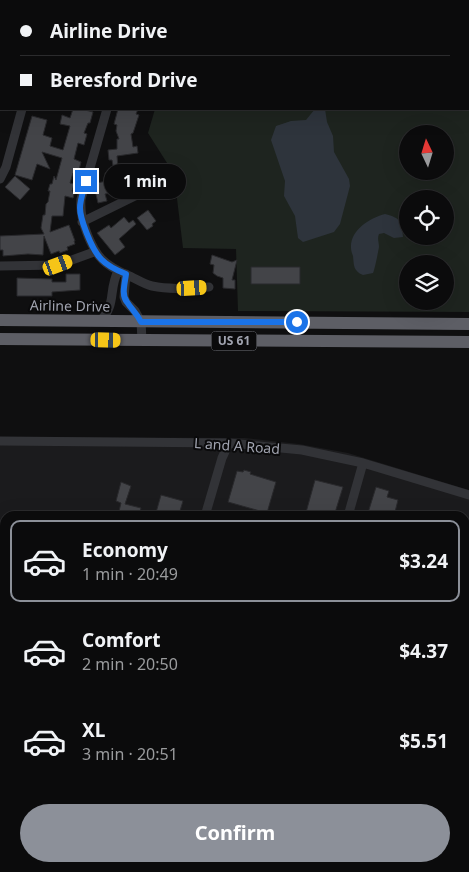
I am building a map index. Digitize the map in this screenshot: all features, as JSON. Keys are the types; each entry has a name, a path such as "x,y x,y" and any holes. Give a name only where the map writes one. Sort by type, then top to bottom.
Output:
{"highway":[{"name":"Airline Drive","path":"0,320 469,324"},
{"path":"264,322 265,341"},
{"path":"416,323 417,342"},
{"name":"US 61","path":"0,339 469,342"}],"street":[{"path":"0,179 6,167 22,110"},
{"path":"107,110 81,199 80,210 82,222 94,252 105,263 122,273 150,285 176,289 209,287"},
{"path":"82,222 136,196"},
{"path":"0,266 58,265 94,252"},
{"path":"100,321 108,313 111,306 113,286 122,273"},
{"path":"122,273 126,302 135,311 141,322 142,340"},
{"name":"L and A Road","path":"0,441 229,443 302,450 363,463 469,495"},
{"path":"206,511 222,458 229,443"},
{"path":"349,511 363,463"}],"shaded area":[{"path":"155,110 469,110 469,312 238,311 236,249 183,248 174,174 148,133"},
{"path":"314,110 325,110 327,122 333,136 334,152 349,179 350,186 340,224 334,232 303,242 298,238 295,216 284,196 285,181 271,140 276,126 291,121 306,120"},
{"path":"385,214 399,220 399,237 394,238 384,233 379,234 379,247 373,273 363,275 357,272 355,267 351,249 352,242 357,230 373,218"},
{"path":"0,437 245,438 299,444 348,453 469,490 469,511 0,511"}],"building":[{"path":"73,110 93,112 90,123 88,123 84,133 87,134 84,145 78,143 74,159 81,162 79,170 73,173 70,183 74,184 73,198 65,196 63,216 52,216 50,232 69,225 75,244 67,247 68,250 51,254 44,236 43,255 3,256 3,250 0,250 0,236 44,234 41,228 48,202 50,191 48,191 54,176 56,180 62,158 42,152 50,169 37,164 32,180 15,175 32,116 47,120 43,135 52,138 50,146 63,150 70,126 60,124 62,115 70,118"},
{"path":"118,110 138,110 136,114 139,115 131,134 133,147 137,146 138,153 117,156 118,168 132,164 134,171 127,173 129,180 125,181 126,184 116,186 117,192 105,194 107,201 98,203 95,190 97,189 97,183 107,181 105,173 114,171 112,160 109,160 108,150 117,149 117,139 119,139 116,131 117,125 114,124"},
{"path":"153,167 167,184 164,186 168,190 164,194 160,190 157,192 150,184 147,186 143,182 145,180 143,178"},
{"path":"15,176 30,189 20,200 5,187"},
{"path":"148,210 156,221 147,230 137,218"},
{"path":"124,217 129,223 133,220 136,224 119,239 125,247 115,255 97,233 109,225 111,228"},
{"path":"212,255 232,262 237,260 232,280 235,280 235,289 223,288 223,278 213,273 214,265 210,264"},
{"path":"251,267 300,267 300,284 251,284"},
{"path":"66,274 80,274 80,290 52,292 52,296 17,296 17,278 52,279 52,282 66,282"},
{"path":"244,470 251,472 250,474 276,482 268,511 260,511 228,502 237,471 243,472"},
{"path":"315,480 343,487 336,511 306,511"},
{"path":"121,482 131,486 125,504 141,508 140,511 119,511 121,503 116,501"},
{"path":"376,487 389,491 387,497 398,500 395,511 369,511"},
{"path":"161,495 183,501 180,511 156,511"}],"route":[{"path":"86,181 81,199 82,222 94,252 114,270 126,274 124,297 141,322 297,322"}]}
